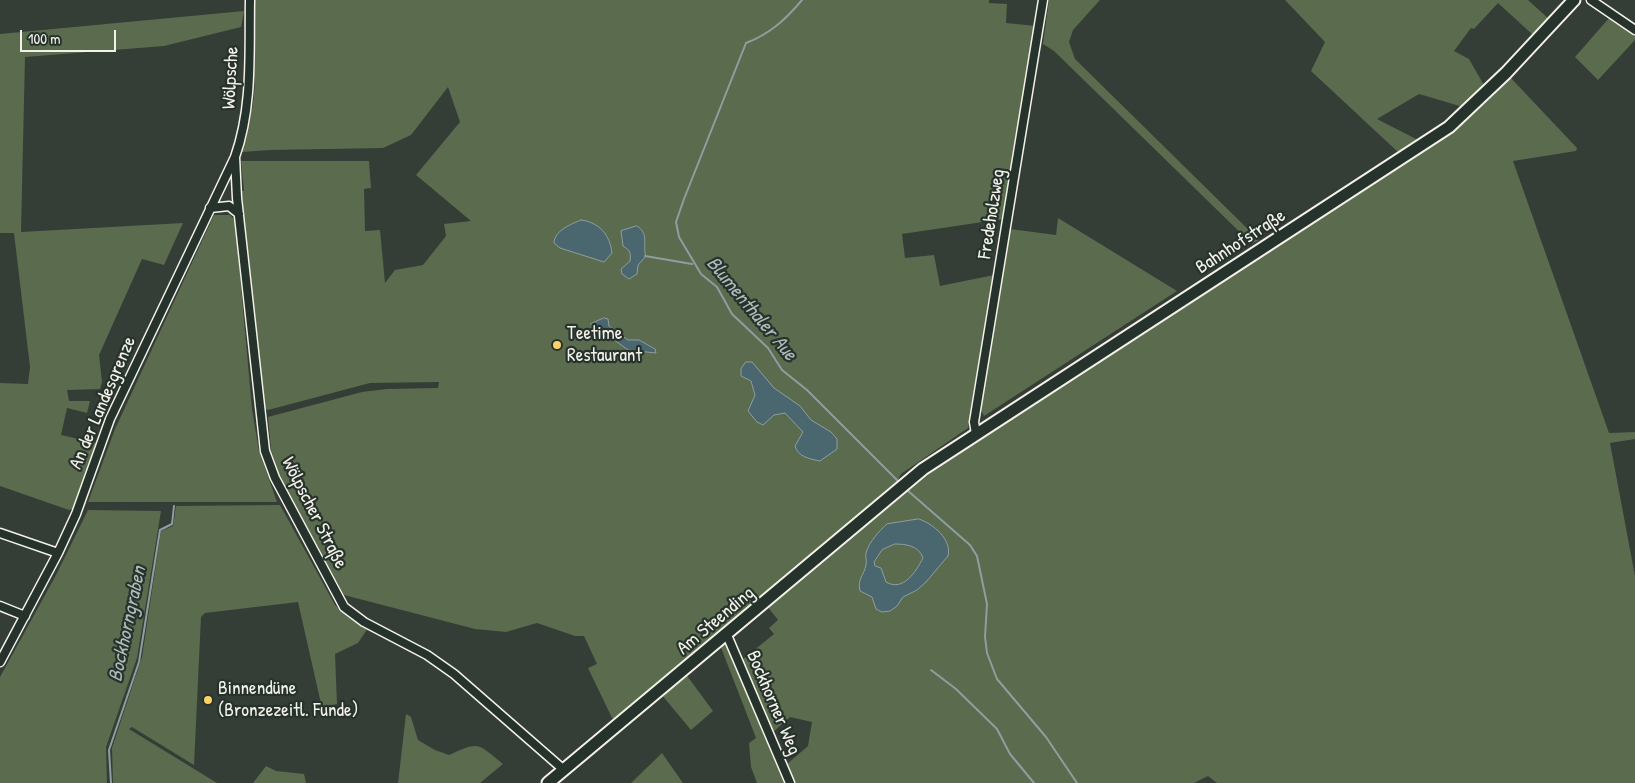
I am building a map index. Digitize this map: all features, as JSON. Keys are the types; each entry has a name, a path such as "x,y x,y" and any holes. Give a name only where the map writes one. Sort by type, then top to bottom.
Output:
{"street":[{"name":"Wölpsche","path":"235,156 242,136 247,110 250,0"},
{"name":"Fredeholzweg","path":"976,434 974,422 1043,0"},
{"name":"Bahnhofstraße","path":"904,485 976,434 1449,127 1506,72 1574,0"},
{"path":"1591,0 1635,30"},
{"name":"An der Landesgrenze","path":"0,662 58,553 76,514 110,419 235,156"},
{"name":"Wölpscher Straße","path":"235,156 236,198 266,451 275,478 333,588 344,607 364,622 427,654 454,674 564,770"},
{"path":"210,208 229,206 239,214"},
{"name":"Am Steending","path":"548,783 904,485"},
{"path":"0,532 58,553"},
{"path":"0,606 26,616"},
{"name":"Bockhorner Weg","path":"727,635 790,783"}],"green space":[{"path":"255,0 989,0 989,3 1007,4 1006,23 1036,26 1003,219 902,234 905,258 934,255 940,286 994,275 968,428 901,474 896,484 615,719 612,718 588,668 597,664 584,636 575,636 537,623 506,632 475,629 344,595 282,482 271,450 268,417 362,392 387,389 438,388 439,382 370,383 268,410 262,408 241,191 244,191 241,161 369,161 371,188 364,189 365,231 380,230 385,283 395,270 423,265 446,236 444,224 471,221 416,175 460,122 448,87 411,135 383,148 242,152 255,87 252,69"},
{"path":"1049,0 1100,0 1073,30 1069,42 1075,59 1259,240 1252,244 1054,51 1043,44"},
{"path":"1285,0 1528,0 1549,19 1533,35 1498,3 1474,29 1471,28 1454,51 1469,59 1485,87 1463,107 1419,94 1377,119 1418,140 1399,153 1311,71 1325,42"},
{"path":"244,11 241,27 164,46 25,57 21,232 183,223 164,265 142,259 99,355 102,382 100,389 67,390 69,401 90,401 87,413 67,408 61,435 96,443 75,508 69,510 0,486 0,383 28,384 30,367 14,233 0,233 0,34"},
{"path":"1610,17 1635,34 1635,40 1598,80 1575,57"},
{"path":"1509,76 1577,148 1576,151 1513,161 1609,433 1635,432 1635,439 1610,443 1635,576 1635,783 1217,783 1208,776 1194,783 795,783 787,764 808,746 812,722 790,717 773,732 742,660 774,634 769,628 778,620 767,606 929,474 1092,364 1416,157 1461,124"},
{"path":"214,215 230,215 235,220 252,409 259,451 277,502 88,502 115,429"},
{"path":"1058,218 1177,291 984,416 980,408 1010,229 1056,235"},
{"path":"280,505 335,605 349,618 368,628 358,643 335,654 337,704 322,708 298,602 205,613 201,617 194,765 132,727 129,729 217,783 113,783 112,748 142,657 161,531 173,526 176,506"},
{"path":"88,510 161,511 137,658 106,747 107,783 0,783 0,677 56,575"},
{"path":"723,643 727,644 785,783 757,783 751,767 749,743 756,738 720,645"},
{"path":"685,673 713,711 691,730 661,694"},
{"path":"406,714 411,717 418,740 435,750 449,755 478,746 503,764 480,783 398,783"},
{"path":"662,753 683,783 631,783"},
{"path":"266,766 276,771 304,774 306,783 253,783"}],"water":[{"path":"581,220 593,223 606,235 612,253 604,262 560,248 554,243 560,232"},
{"path":"637,226 645,237 646,256 638,265 637,274 629,279 622,274 621,269 630,261 630,252 623,246 621,231"},
{"path":"604,318 608,319 609,326 628,340 639,340 655,349 656,353 628,350 613,339 603,337 592,331 591,324"},
{"path":"746,362 752,362 774,388 800,406 811,420 831,432 837,439 837,449 820,461 808,458 799,453 795,446 803,432 785,413 774,415 763,425 757,422 748,411 755,395 751,381 741,376 741,369"},
{"path":"919,519 930,524 944,538 947,544 948,556 917,590 903,597 897,606 890,611 882,612 876,609 872,597 860,591 859,583 866,565 867,549 887,524","holes":["895,544 916,548 923,558 913,574 898,584 886,582 881,568 875,566 874,562 882,550"]}],"waterway":[{"name":"Blumenthaler Aue","path":"802,0 777,25 763,35 746,43 676,222 679,237 701,274 717,287 732,314 768,348 782,370 807,390 900,483"},
{"name":"Bockhorngraben","path":"645,256 692,264"},
{"name":"Blumenthaler Aue","path":"907,490 970,545 977,556 987,604 985,637 987,653 997,679 1046,737 1077,783"},
{"name":"Bockhorngraben","path":"111,783 109,750 139,662 160,530 172,524 174,506"},
{"path":"931,670 956,689 997,729 1010,754 1034,783"}],"place":[{"name":"Teetime Restaurant","path":"557,345"},
{"name":"Binnendüne (Bronzezeitl. Funde)","path":"208,700"}]}
